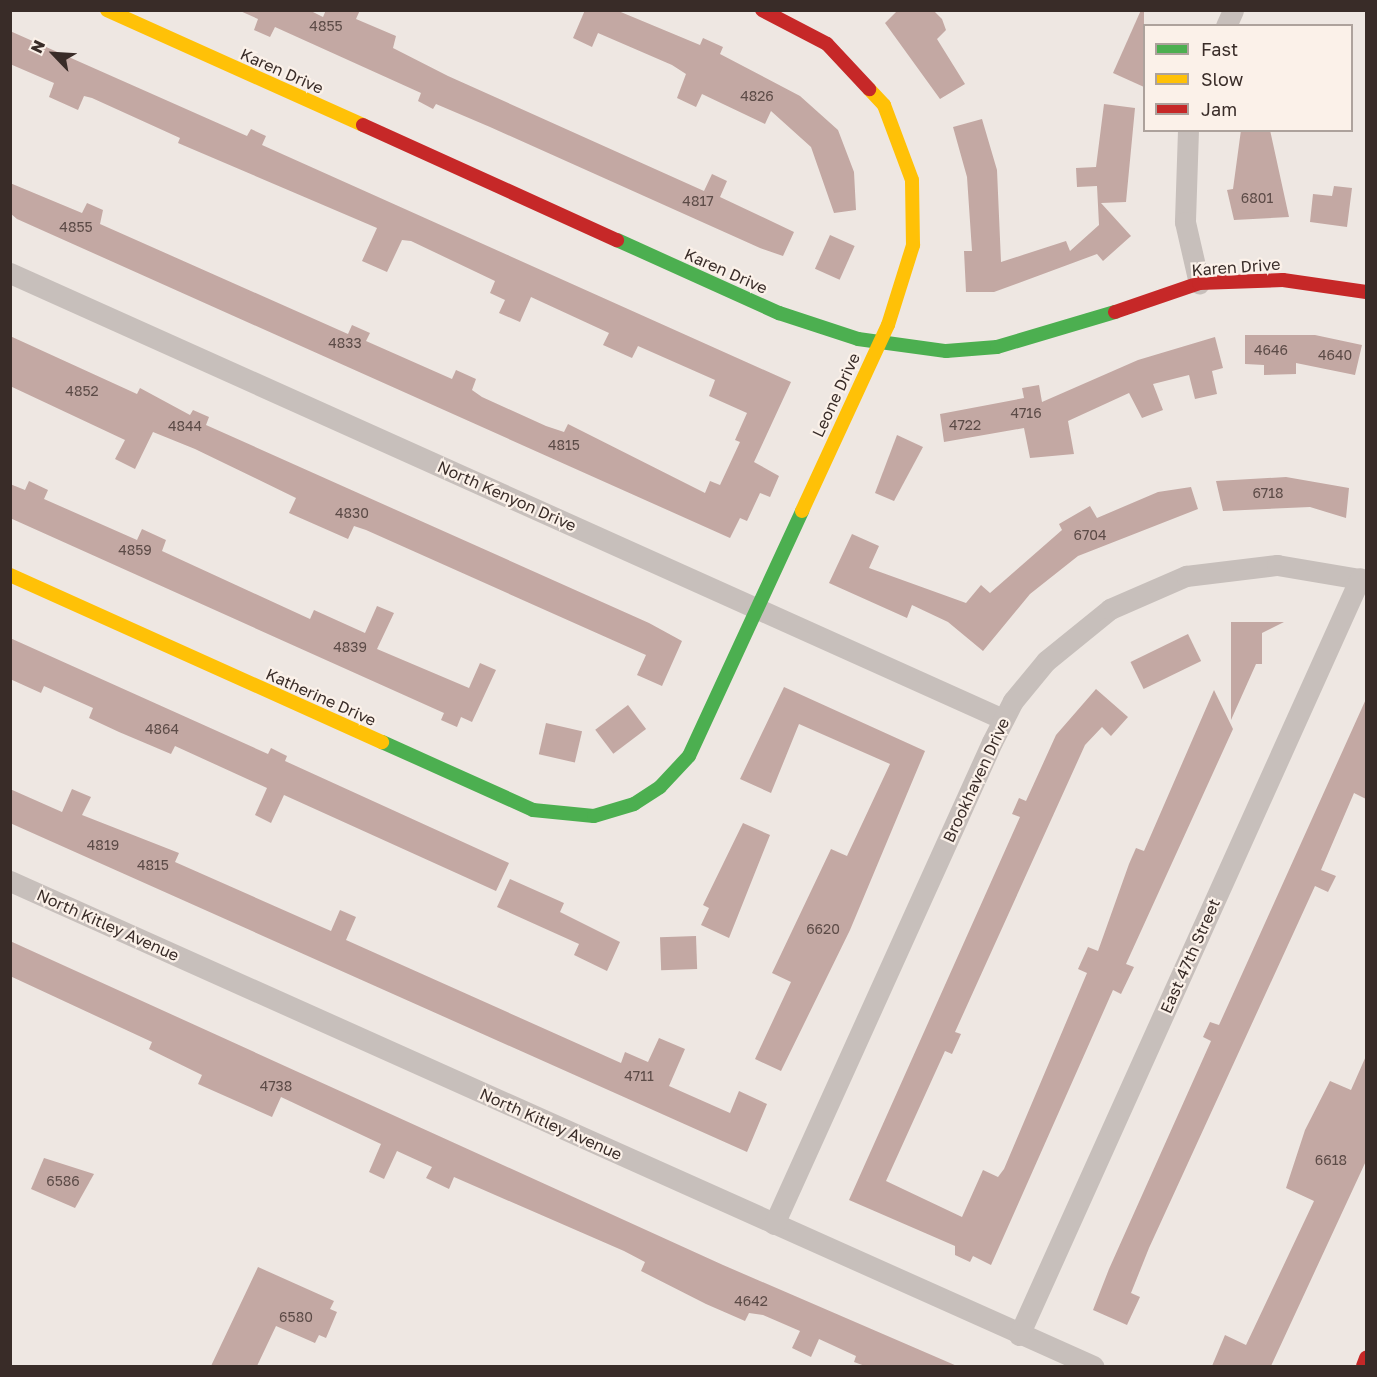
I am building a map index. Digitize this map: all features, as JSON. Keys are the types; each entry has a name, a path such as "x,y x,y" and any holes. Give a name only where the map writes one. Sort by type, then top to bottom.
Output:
{"street":[{"name":"Karen Drive","path":"107,10 779,313 879,344 946,351 997,347 1060,332 1199,282 1282,280 1366,292"},
{"name":"Leone Drive","path":"625,807 660,787 689,756 879,344 913,244 912,180 905,155 884,105 851,65 808,33 762,10"},
{"path":"1227,24 1233,10"},
{"path":"1188,132 1185,222 1199,282"},
{"name":"North Kenyon Drive","path":"10,273 1003,719"},
{"name":"Brookhaven Drive","path":"774,1224 1003,719 1046,661 1076,633 1110,609 1166,583 1257,565 1308,567 1363,579"},
{"name":"Katherine Drive","path":"10,575 533,810 573,817 625,807"},
{"name":"East 47th Street","path":"1019,1335 1363,579"},
{"name":"North Kitley Avenue","path":"10,881 1019,1335 1093,1366"},
{"path":"1363,1366 1366,1358"}],"building":[{"path":"238,10 309,10 323,17 326,10 360,10 356,19 396,36 393,48 448,76 704,191 712,174 727,181 720,197 794,232 783,256 760,248 436,104 433,109 418,101 421,93 275,27 270,37 254,30 258,19"},
{"path":"585,10 616,10 700,45 703,38 723,47 720,54 800,96 838,130 854,172 856,210 834,213 811,147 771,111 765,124 702,94 696,107 677,98 686,74 672,65 598,33 592,47 573,38"},
{"path":"898,10 933,10 942,19 946,30 937,39 965,84 940,99 885,23"},
{"path":"1141,10 1144,10 1143,87 1113,73"},
{"path":"10,31 247,136 251,129 266,136 262,145 791,382 754,462 779,476 770,497 760,493 747,521 740,518 730,538 17,219 10,213 10,183 82,213 87,203 103,210 100,224 348,334 352,325 370,333 366,341 452,379 456,370 476,379 472,390 482,397 564,432 568,424 705,493 710,481 720,485 740,442 735,440 747,413 709,396 715,380 638,346 632,358 603,345 609,333 531,297 520,322 499,313 505,300 490,293 495,281 411,241 402,240 387,272 362,261 377,228 178,143 180,138 92,98 84,96 78,110 49,97 54,83 10,64"},
{"path":"1104,104 1135,108 1126,202 1101,203 1131,236 1103,261 1097,254 994,292 966,292 964,251 972,251 967,177 953,127 982,119 997,170 1001,262 1066,241 1070,251 1099,225 1097,186 1077,187 1076,168 1096,167"},
{"path":"1241,132 1270,132 1289,217 1234,220 1227,190 1233,189"},
{"path":"1334,186 1352,188 1347,227 1310,222 1313,194 1332,196"},
{"path":"830,235 855,246 840,280 815,269"},
{"path":"1245,335 1315,335 1362,345 1355,375 1296,363 1296,374 1264,375 1264,365 1245,364"},
{"path":"10,336 137,394 140,388 190,415 193,410 209,417 206,425 649,623 682,641 662,686 637,675 646,655 366,530 354,526 348,539 289,513 296,498 195,449 153,432 135,469 115,459 125,440 10,386"},
{"path":"1215,337 1223,368 1212,371 1217,394 1195,399 1189,375 1153,384 1163,410 1142,418 1129,393 1068,421 1074,454 1030,458 1024,428 944,442 940,414 1024,398 1022,388 1039,385 1042,402 1138,360"},
{"path":"897,435 923,447 894,501 875,493"},
{"path":"1286,477 1349,488 1346,518 1310,507 1223,511 1216,481"},
{"path":"29,481 48,490 44,499 137,540 142,529 166,540 162,551 310,619 314,610 365,633 377,606 394,613 377,649 469,688 480,663 496,670 472,722 461,717 457,727 441,720 444,713 10,518 10,484 25,490"},
{"path":"1191,487 1198,509 1078,556 1030,594 983,651 948,622 912,605 907,618 829,583 852,534 879,546 869,568 966,603 981,585 990,593 1062,530 1059,524 1090,506 1097,518 1158,492"},
{"path":"1231,622 1284,622 1262,633 1262,664 1256,664 1231,720"},
{"path":"1188,634 1201,661 1144,689 1130,662"},
{"path":"10,638 268,754 271,748 287,756 285,761 509,863 496,891 284,795 271,823 255,815 267,788 175,746 171,754 119,732 89,718 93,708 44,686 41,693 10,679"},
{"path":"784,687 925,751 850,930 781,1071 755,1059 791,982 772,973 831,849 847,856 890,764 799,724 771,793 740,779"},
{"path":"1096,689 1128,717 1111,736 1102,727 1085,745 955,1032 961,1034 952,1054 945,1051 886,1181 962,1217 983,1170 998,1177 1004,1169 1087,973 1078,969 1088,947 1098,951 1136,848 1144,851 1214,690 1233,729 1126,964 1134,967 1121,994 1113,990 991,1265 973,1256 970,1262 955,1255 955,1246 849,1200 1020,817 1012,814 1019,798 1026,801 1056,735"},
{"path":"1366,699 1366,799 1354,793 1321,870 1336,876 1328,892 1315,886 1149,1248 1131,1293 1140,1297 1127,1325 1093,1310 1109,1269 1211,1041 1203,1037 1210,1022 1219,1025"},
{"path":"628,705 646,729 613,754 595,730"},
{"path":"546,723 582,731 575,763 539,754"},
{"path":"10,789 62,812 72,789 91,797 82,815 179,853 175,862 331,931 340,910 356,917 346,940 621,1063 625,1052 648,1062 659,1038 685,1049 669,1086 730,1113 739,1091 767,1104 747,1152 10,823"},
{"path":"743,823 770,835 729,938 701,925 709,908 703,905"},
{"path":"510,879 564,903 560,912 620,942 607,971 574,955 579,944 497,907"},
{"path":"696,936 697,969 661,970 660,937"},
{"path":"10,941 723,1265 957,1366 865,1366 854,1362 856,1356 819,1339 811,1357 792,1348 800,1331 763,1315 749,1313 745,1321 706,1304 641,1271 645,1262 624,1251 454,1177 449,1189 426,1178 432,1167 397,1151 384,1179 369,1172 381,1144 281,1097 272,1117 198,1084 202,1075 149,1049 152,1042 10,976"},
{"path":"1366,1056 1366,1161 1271,1366 1212,1366 1225,1335 1246,1345 1314,1201 1286,1188 1305,1130 1330,1081 1351,1090"},
{"path":"44,1158 94,1174 75,1208 31,1189"},
{"path":"258,1267 334,1301 330,1309 337,1312 326,1338 319,1335 315,1343 276,1326 257,1366 211,1366"}],"traffic: fast":[{"path":"617,240 779,313 858,339 946,351 997,347 1115,312"},
{"path":"382,742 533,810 594,816 634,804 660,787 689,756 802,511"}],"traffic: slow":[{"path":"107,10 363,125"},
{"path":"802,511 888,325 913,245 912,180 884,105 869,89"},
{"path":"10,575 382,742"}],"traffic: jam":[{"path":"762,10 827,44 869,89"},
{"path":"363,125 617,240"},
{"path":"1115,312 1199,283 1283,280 1366,292"},
{"path":"1363,1366 1366,1358"}]}
